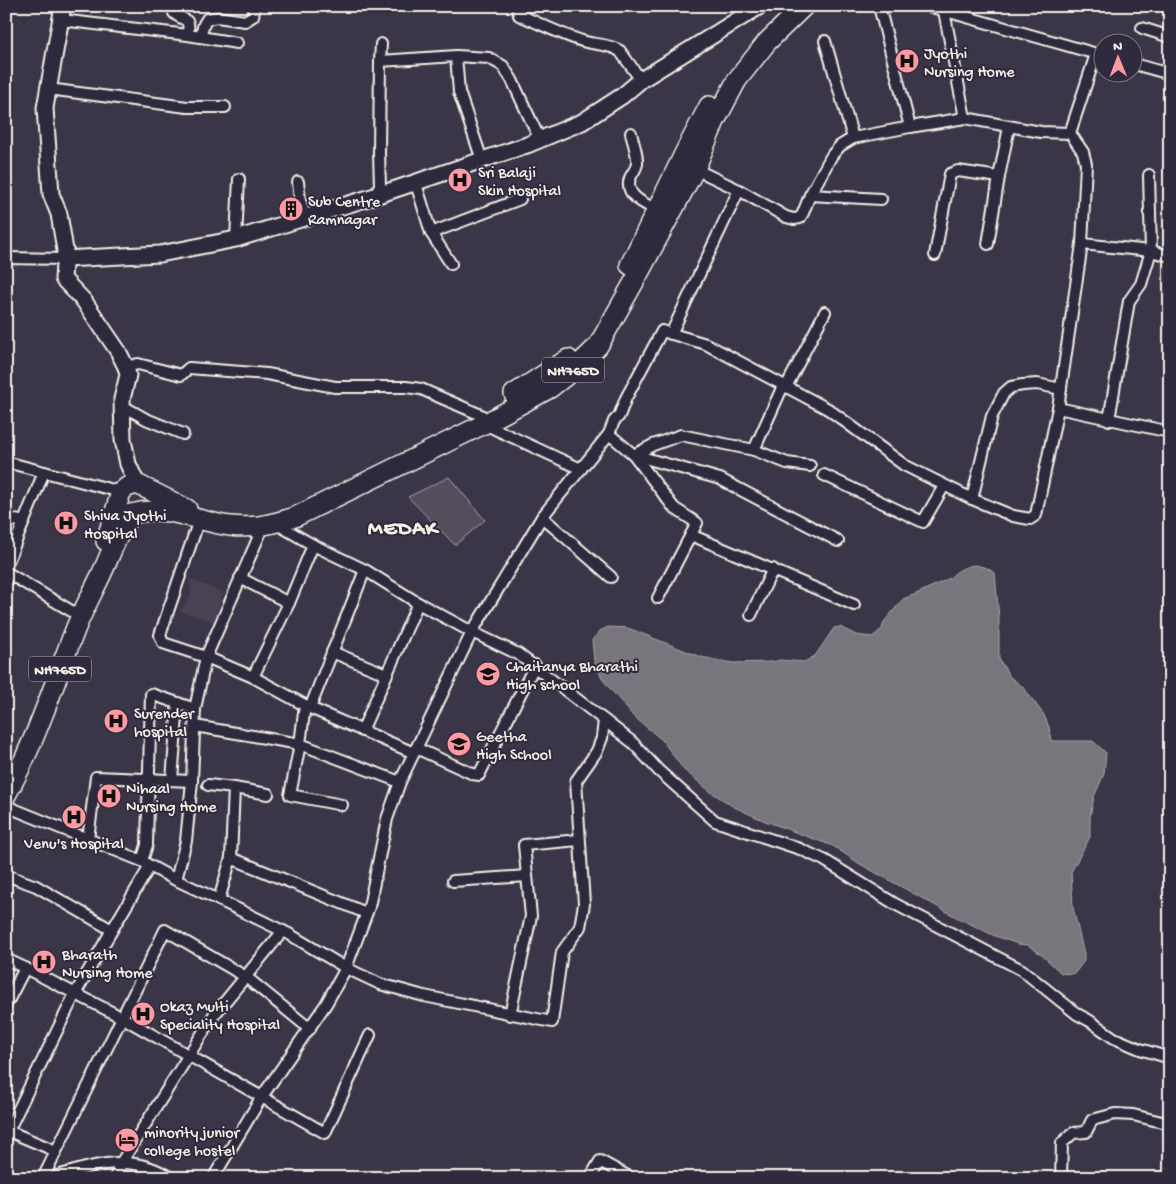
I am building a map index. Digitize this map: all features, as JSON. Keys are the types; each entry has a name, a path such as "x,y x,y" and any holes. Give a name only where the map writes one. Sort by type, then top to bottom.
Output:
{"highway":[{"name":"NH765D","path":"6,796 17,776 76,628 120,528 131,514 145,510 179,513 199,520 231,526 269,525 295,516 482,419 564,363 583,344 622,282 684,152 728,73 742,54 787,6"},
{"name":"NH765D","path":"6,776 28,728 73,612 129,488 204,516 240,519 269,517 308,501 550,388 572,371 598,346 695,169 714,121 737,80 767,42 804,6"}],"street":[{"path":"174,6 174,13 186,18 189,25 188,35"},
{"path":"200,37 207,19 217,17 246,21 253,16 255,6"},
{"path":"517,6 519,15 584,42 616,48 641,80"},
{"path":"6,258 64,259 160,254 236,239 375,196 540,140 582,122 622,96 641,80 760,6"},
{"path":"879,6 910,127"},
{"path":"928,6 1094,53"},
{"path":"944,11 965,118"},
{"path":"6,462 44,472 129,488 128,464 123,440 122,399 128,375 126,367 118,350 84,301 63,279 65,250 59,214 51,194 45,108 62,13 237,43"},
{"path":"1142,28 1170,37"},
{"path":"825,41 853,138"},
{"path":"375,196 380,186 381,44"},
{"path":"380,61 456,56 489,58 503,66 512,80 540,140"},
{"path":"456,56 459,92 482,160"},
{"path":"1144,67 1170,74"},
{"path":"1070,133 1094,71"},
{"path":"48,89 187,107 224,107"},
{"path":"695,169 740,190 794,220 800,218 803,213 810,195 832,155 840,146 853,138 965,118 1041,132 1070,133"},
{"path":"988,244 1009,127"},
{"path":"631,133 637,164 630,179 628,190 632,195 656,210"},
{"path":"213,1178 261,1098 310,1029 346,968 371,897 387,819 400,782 472,632 542,517 609,434 614,420 619,416 626,398 662,331 706,344 786,386 833,412 904,465 944,486 1013,516 1030,519 1036,515 1058,408 1082,244 1086,164 1083,152 1070,133"},
{"path":"935,255 950,174 958,171 999,177"},
{"path":"1112,420 1108,420 1128,302 1141,284 1151,251 1149,175"},
{"path":"236,239 239,179"},
{"path":"298,182 300,200 304,212 298,220"},
{"path":"412,183 418,190 431,233 451,264"},
{"path":"671,334 740,190"},
{"path":"810,195 881,199"},
{"path":"431,233 520,199"},
{"path":"1082,244 1151,251 1170,256"},
{"path":"754,450 782,388 786,386 825,312"},
{"path":"126,367 138,364 181,375 189,368 241,371 335,387 406,387 427,392 580,469"},
{"path":"972,499 992,416 1004,393 1011,387 1037,384 1061,389"},
{"path":"123,406 146,419 183,434"},
{"path":"1058,408 1112,420 1169,428"},
{"path":"609,434 634,455 674,508 697,523 658,598"},
{"path":"634,455 653,445 681,435 754,450 787,463 810,466"},
{"path":"634,455 720,479 838,541"},
{"path":"6,566 44,472"},
{"path":"824,475 923,522 944,486"},
{"path":"542,517 611,577"},
{"path":"6,518 24,522"},
{"path":"199,520 160,635 163,643 206,657 253,677 307,706 362,731 473,774 480,774 535,665"},
{"path":"176,880 186,841 192,781 195,709 206,657 240,578 269,525 365,570 418,603 518,654 535,665 632,742 659,771 715,821 800,849 824,860 894,904 1022,970 1076,1014 1090,1021 1114,1038 1140,1049 1170,1058"},
{"path":"691,535 854,605"},
{"path":"253,677 289,603 313,545"},
{"path":"751,615 773,569"},
{"path":"342,805 290,796 307,706 332,652 365,570"},
{"path":"6,572 73,612"},
{"path":"240,578 289,603"},
{"path":"362,731 418,603"},
{"path":"332,652 386,674"},
{"path":"56,1151 7,1130 75,994 112,930 146,864 151,694 195,709"},
{"path":"172,780 178,703"},
{"path":"6,806 146,864 283,931 346,968 380,984 510,1015 552,1022 562,952 580,927 584,904 576,781 597,751 602,738 604,720"},
{"path":"195,726 300,744 400,782"},
{"path":"88,839 96,777 192,781"},
{"path":"208,785 268,794"},
{"path":"219,900 231,858 234,788"},
{"path":"510,1015 531,916 524,845 579,840"},
{"path":"231,858 366,913"},
{"path":"6,875 36,886 112,930"},
{"path":"453,881 527,876"},
{"path":"43,1178 166,930 246,977 310,1029"},
{"path":"115,1178 121,1163 214,1015 283,931"},
{"path":"6,958 123,1018 325,1133 370,1035"},
{"path":"6,1005 25,968"},
{"path":"1061,1178 1062,1143 1072,1134 1086,1132 1092,1120 1115,1114 1133,1115 1170,1124"},
{"path":"590,1178 600,1161 631,1178"},
{"path":"51,1178 99,1164 121,1163 150,1168 172,1178"}],"shaded area":[{"path":"449,477 485,520 455,545 408,497"},
{"path":"976,565 987,568 995,573 999,619 999,659 1010,677 1023,687 1044,715 1049,727 1051,741 1093,741 1106,753 1104,774 1094,797 1090,817 1090,837 1071,872 1073,908 1084,954 1084,961 1075,973 1061,973 1028,945 1018,944 995,936 958,918 860,864 833,846 765,821 734,807 711,792 684,770 662,740 633,716 603,680 594,661 592,640 600,631 608,627 628,628 701,657 732,663 780,660 804,662 815,656 834,628 840,627 856,635 872,637 882,629 884,622 903,599 950,578 968,566"},
{"path":"190,579 223,593 214,622 179,611 191,597"}],"place":[{"name":"Jyothi Nursing Home","path":"907,61"},
{"name":"Sri Balaji Skin Hospital","path":"460,180"},
{"name":"Sub Centre Ramnagar","path":"291,209"},
{"name":"Shiva Jyothi Hospital","path":"66,523"},
{"name":"Chaitanya Bharathi High school","path":"488,674"},
{"name":"Surender hospital","path":"116,721"},
{"name":"Geetha High School","path":"459,744"},
{"name":"Nihaal Nursing Home","path":"109,796"},
{"name":"Venu's Hospital","path":"74,817"},
{"name":"Bharath Nursing Home","path":"44,962"},
{"name":"Okaz Multi Speciality Hospital","path":"143,1014"},
{"name":"minority junior college hostel","path":"127,1140"}],"district":[{"name":"MEDAK","path":"403,527"}]}
